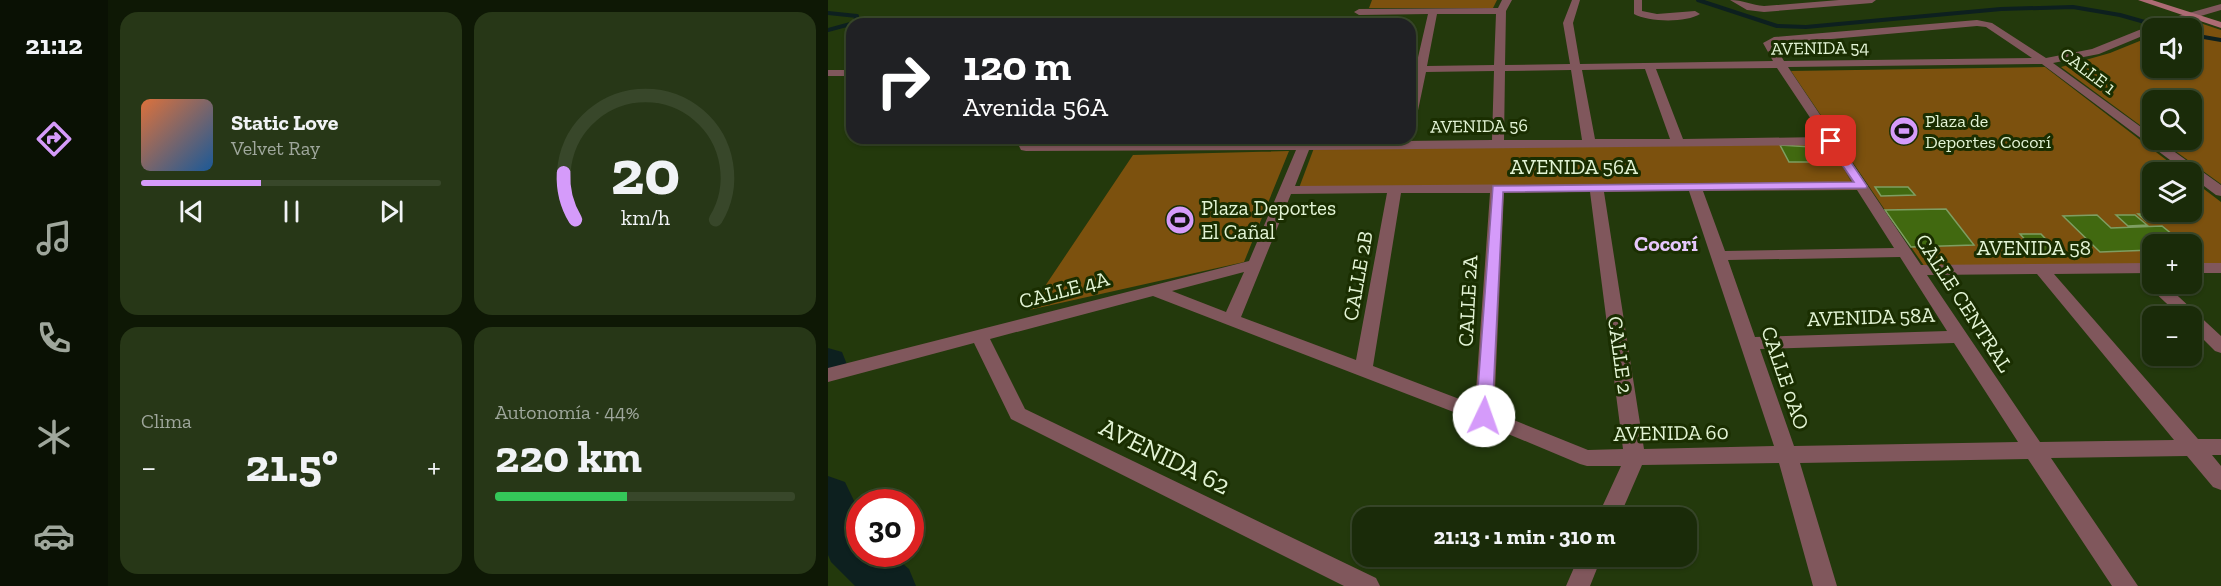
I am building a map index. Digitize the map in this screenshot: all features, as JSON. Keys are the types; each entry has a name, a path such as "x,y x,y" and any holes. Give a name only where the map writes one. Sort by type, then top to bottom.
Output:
{"main road":[{"path":"2143,0 2221,25"}],"street":[{"path":"1356,18 1364,0"},
{"path":"1498,144 1501,11 1507,0"},
{"path":"1576,0 1568,23 1589,143"},
{"path":"1638,0 1637,12 1647,16 1695,14"},
{"path":"1735,0 1756,9 1818,2 1872,0"},
{"name":"AVENIDA 54","path":"2180,18 2221,7"},
{"path":"1416,69 1433,11"},
{"path":"1359,12 1501,11"},
{"name":"CALLE CENTRAL","path":"1989,25 1977,23 1774,40 1768,43 1780,65 1862,186 2031,449 2126,586"},
{"name":"CALLE 1","path":"1989,25 2044,61 2221,192"},
{"name":"AVENIDA 54","path":"1416,69 2044,61 2095,51 2142,33"},
{"path":"1649,66 1678,142"},
{"path":"828,73 846,73"},
{"name":"AVENIDA 56","path":"1416,141 1498,144 1831,141"},
{"name":"AVENIDA 56","path":"1025,144 1026,147 1089,144"},
{"path":"1231,320 1304,144"},
{"name":"AVENIDA 56A","path":"1287,190 1862,186"},
{"name":"CALLE 2","path":"1596,188 1635,458"},
{"name":"CALLE 0AO","path":"1695,188 1787,454 1825,586"},
{"name":"CALLE 2B","path":"1363,370 1395,189"},
{"name":"CALLE 2A","path":"1484,416 1497,189"},
{"path":"1718,256 1904,252"},
{"name":"CALLE 4A","path":"828,375 1256,264"},
{"name":"AVENIDA 58","path":"1915,270 2142,268"},
{"path":"2202,268 2221,268"},
{"path":"2041,269 2221,482"},
{"name":"AVENIDA 60","path":"1153,290 1484,416 1587,458 2221,447"},
{"path":"2167,294 2179,306"},
{"path":"2202,328 2221,346"},
{"name":"AVENIDA 62","path":"980,335 1018,414 1368,586"},
{"name":"AVENIDA 58A","path":"1749,343 1958,337"},
{"path":"1613,507 1635,458"},
{"path":"1578,586 1586,567"}],"shaded area":[{"path":"1372,0 1497,0 1493,8 1369,8"},
{"path":"2202,24 2221,30 2221,184 2202,170 2202,162 2190,162 2174,150 2202,150 2202,90 2142,90 2142,127 2061,67 2110,53 2142,40 2142,78 2202,78"},
{"path":"2045,67 2142,141 2142,150 2153,150 2169,162 2142,162 2142,222 2202,222 2202,188 2221,202 2221,265 2202,265 2202,234 2142,234 2142,265 1925,267 1911,247 1974,245 1946,209 1885,210 1791,71","holes":["2041,234 2061,256 2040,256 2021,235"]},
{"path":"1829,144 1852,183 1299,188 1314,148"},
{"path":"1289,151 1244,262 1029,310 1133,155"}],"building":[{"path":"1780,145 1828,148 1834,157 1811,157 1814,162 1789,162"},
{"path":"1875,187 1908,187 1915,195 1881,196"},
{"path":"1946,209 1974,245 1911,247 1885,210"},
{"path":"2097,215 2111,228 2162,226 2172,234 2142,234 2142,250 2100,252 2063,216"},
{"path":"2116,215 2135,215 2147,225 2128,226"},
{"path":"2020,234 2041,234 2062,256 2040,256"}],"waterway":[{"path":"1698,0 1777,26 1806,27 2001,9 2073,7 2142,21"},
{"path":"828,13 857,16 856,18"},
{"path":"828,30 846,25"},
{"path":"2202,37 2221,40"},
{"path":"828,362 828,367"},
{"path":"828,496 849,546 890,586"}],"place":[{"name":"Plaza de Deportes Cocorí","path":"1904,131"},
{"name":"Plaza Deportes El Cañal","path":"1180,220"}],"district":[{"name":"Cocorí","path":"1666,243"}],"route":[{"path":"1484,416 1497,189 1862,186 1831,141"}]}
